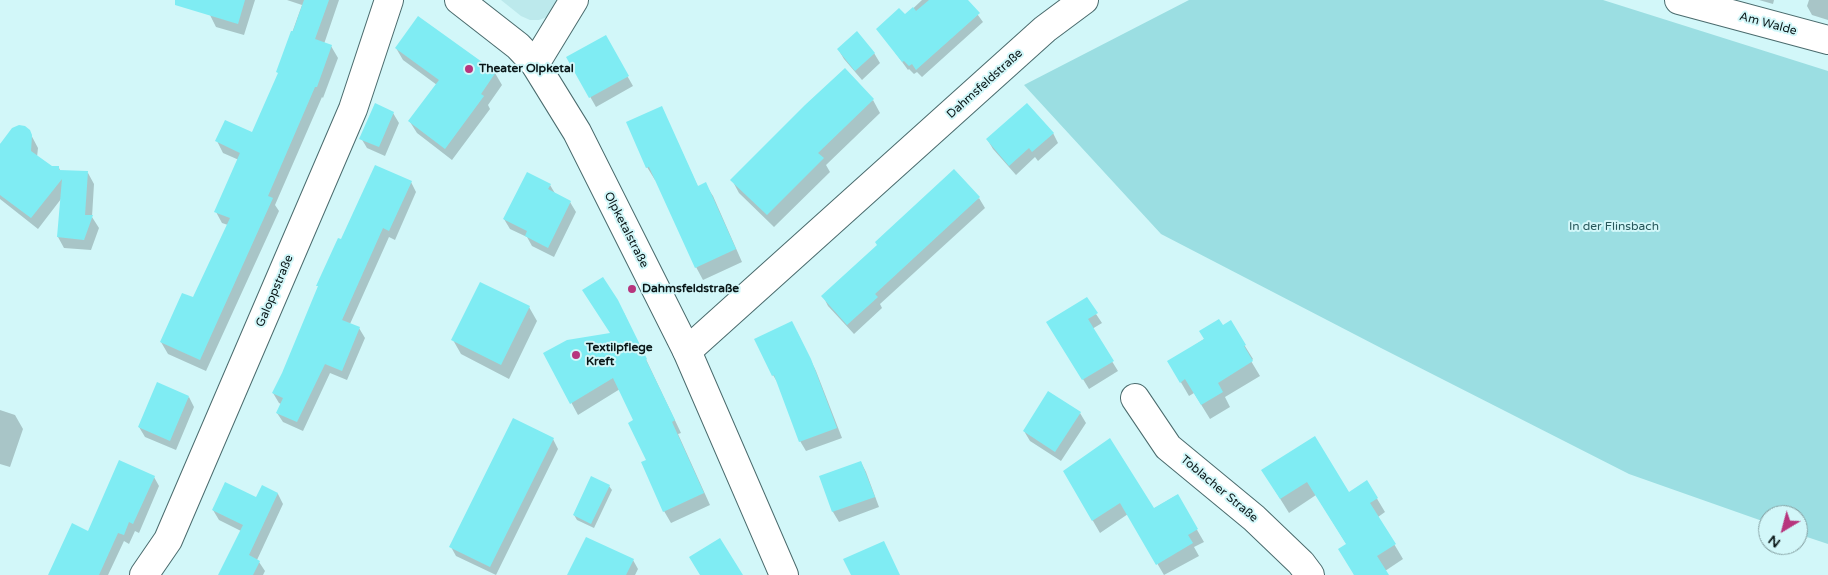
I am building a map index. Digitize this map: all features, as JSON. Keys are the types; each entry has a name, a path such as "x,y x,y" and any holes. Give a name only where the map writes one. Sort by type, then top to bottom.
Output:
{"street":[{"name":"Galoppstraße","path":"144,575 168,540 353,109 389,0"},
{"name":"Olpketalstraße","path":"458,0 518,46 535,64 577,132 687,351 784,575"},
{"path":"535,64 574,0"},
{"name":"Dahmsfeldstraße","path":"687,351 1045,29 1084,0"},
{"name":"Am Walde","path":"1679,0 1828,40"},
{"name":"Toblacher Straße","path":"1135,398 1168,447 1254,518 1301,563 1310,575"}],"shaded area":[{"path":"501,0 560,0 554,11 547,17 539,20 530,20 521,16"}],"green space":[{"name":"In der Flinsbach","path":"1189,0 1603,0 1828,71 1828,544 1808,537 1808,505 1758,505 1758,519 1629,474 1161,234 1024,85"}],"building":[{"path":"175,0 245,0 238,24 175,5"},
{"path":"304,0 329,0 315,39 332,45 317,87 315,87 268,196 273,198 200,360 160,342 182,293 193,297 230,218 214,212 240,153 215,141 225,120 252,132 278,73 276,72"},
{"path":"929,0 968,0 980,13 916,70 912,64 909,66 904,61 902,62 876,29 899,8 905,14 913,7 916,11"},
{"path":"418,16 496,72 481,94 484,96 445,149 408,121 439,80 395,48"},
{"path":"857,31 875,53 855,71 837,49"},
{"path":"606,35 629,76 589,98 566,57"},
{"path":"845,68 874,99 818,153 824,158 767,215 730,180"},
{"path":"375,103 394,112 379,147 359,139"},
{"path":"1027,103 1054,133 1032,152 1029,148 1009,166 986,139"},
{"path":"662,106 698,186 706,182 736,249 695,268 649,167 646,168 626,122"},
{"path":"19,125 25,126 30,130 32,135 31,151 52,166 59,166 59,170 88,171 85,215 93,215 84,240 57,237 62,179 31,218 0,195 0,144 12,128"},
{"path":"375,165 412,181 389,231 383,228 342,320 360,327 342,371 325,364 297,422 276,413 283,398 272,393 318,286 316,286 338,238 341,239"},
{"path":"954,169 980,197 875,294 878,297 847,325 821,296 877,245 875,242"},
{"path":"527,172 551,184 548,189 571,201 548,248 525,236 527,231 503,219"},
{"path":"603,277 618,300 647,359 675,420 672,422 704,493 663,512 641,462 646,460 628,423 633,420 613,378 570,404 543,353 567,340 610,333 582,290"},
{"path":"480,282 530,306 501,365 451,340"},
{"path":"1087,297 1098,313 1088,319 1114,361 1082,380 1046,322"},
{"path":"1219,319 1223,325 1231,320 1253,361 1218,383 1223,392 1201,405 1185,379 1180,383 1167,361 1204,339 1199,331"},
{"path":"792,321 811,359 837,428 799,442 774,375 772,376 754,339"},
{"path":"157,382 189,396 170,441 138,427"},
{"path":"1048,391 1081,412 1055,452 1023,431"},
{"path":"513,418 554,438 490,567 449,547"},
{"path":"1315,436 1349,492 1367,480 1378,498 1370,503 1396,544 1377,556 1389,575 1354,575 1338,549 1346,544 1307,482 1280,499 1261,470"},
{"path":"1110,438 1154,508 1178,494 1198,529 1188,535 1193,543 1156,565 1120,503 1092,521 1063,471"},
{"path":"119,460 155,476 133,524 129,522 124,535 118,533 99,575 48,575 72,523 88,531"},
{"path":"861,461 875,497 832,512 819,476"},
{"path":"591,476 610,485 591,524 573,515"},
{"path":"225,482 256,497 262,485 278,493 249,555 260,561 253,575 218,575 243,525 212,510"},
{"path":"586,537 634,559 626,575 567,575"},
{"path":"720,538 743,575 700,575 689,557"},
{"path":"884,541 900,575 851,575 843,559"}],"place":[{"name":"Theater Olpketal","path":"469,69"},
{"name":"Dahmsfeldstraße","path":"632,289"},
{"name":"Textilpflege Kreft","path":"576,355"}]}
